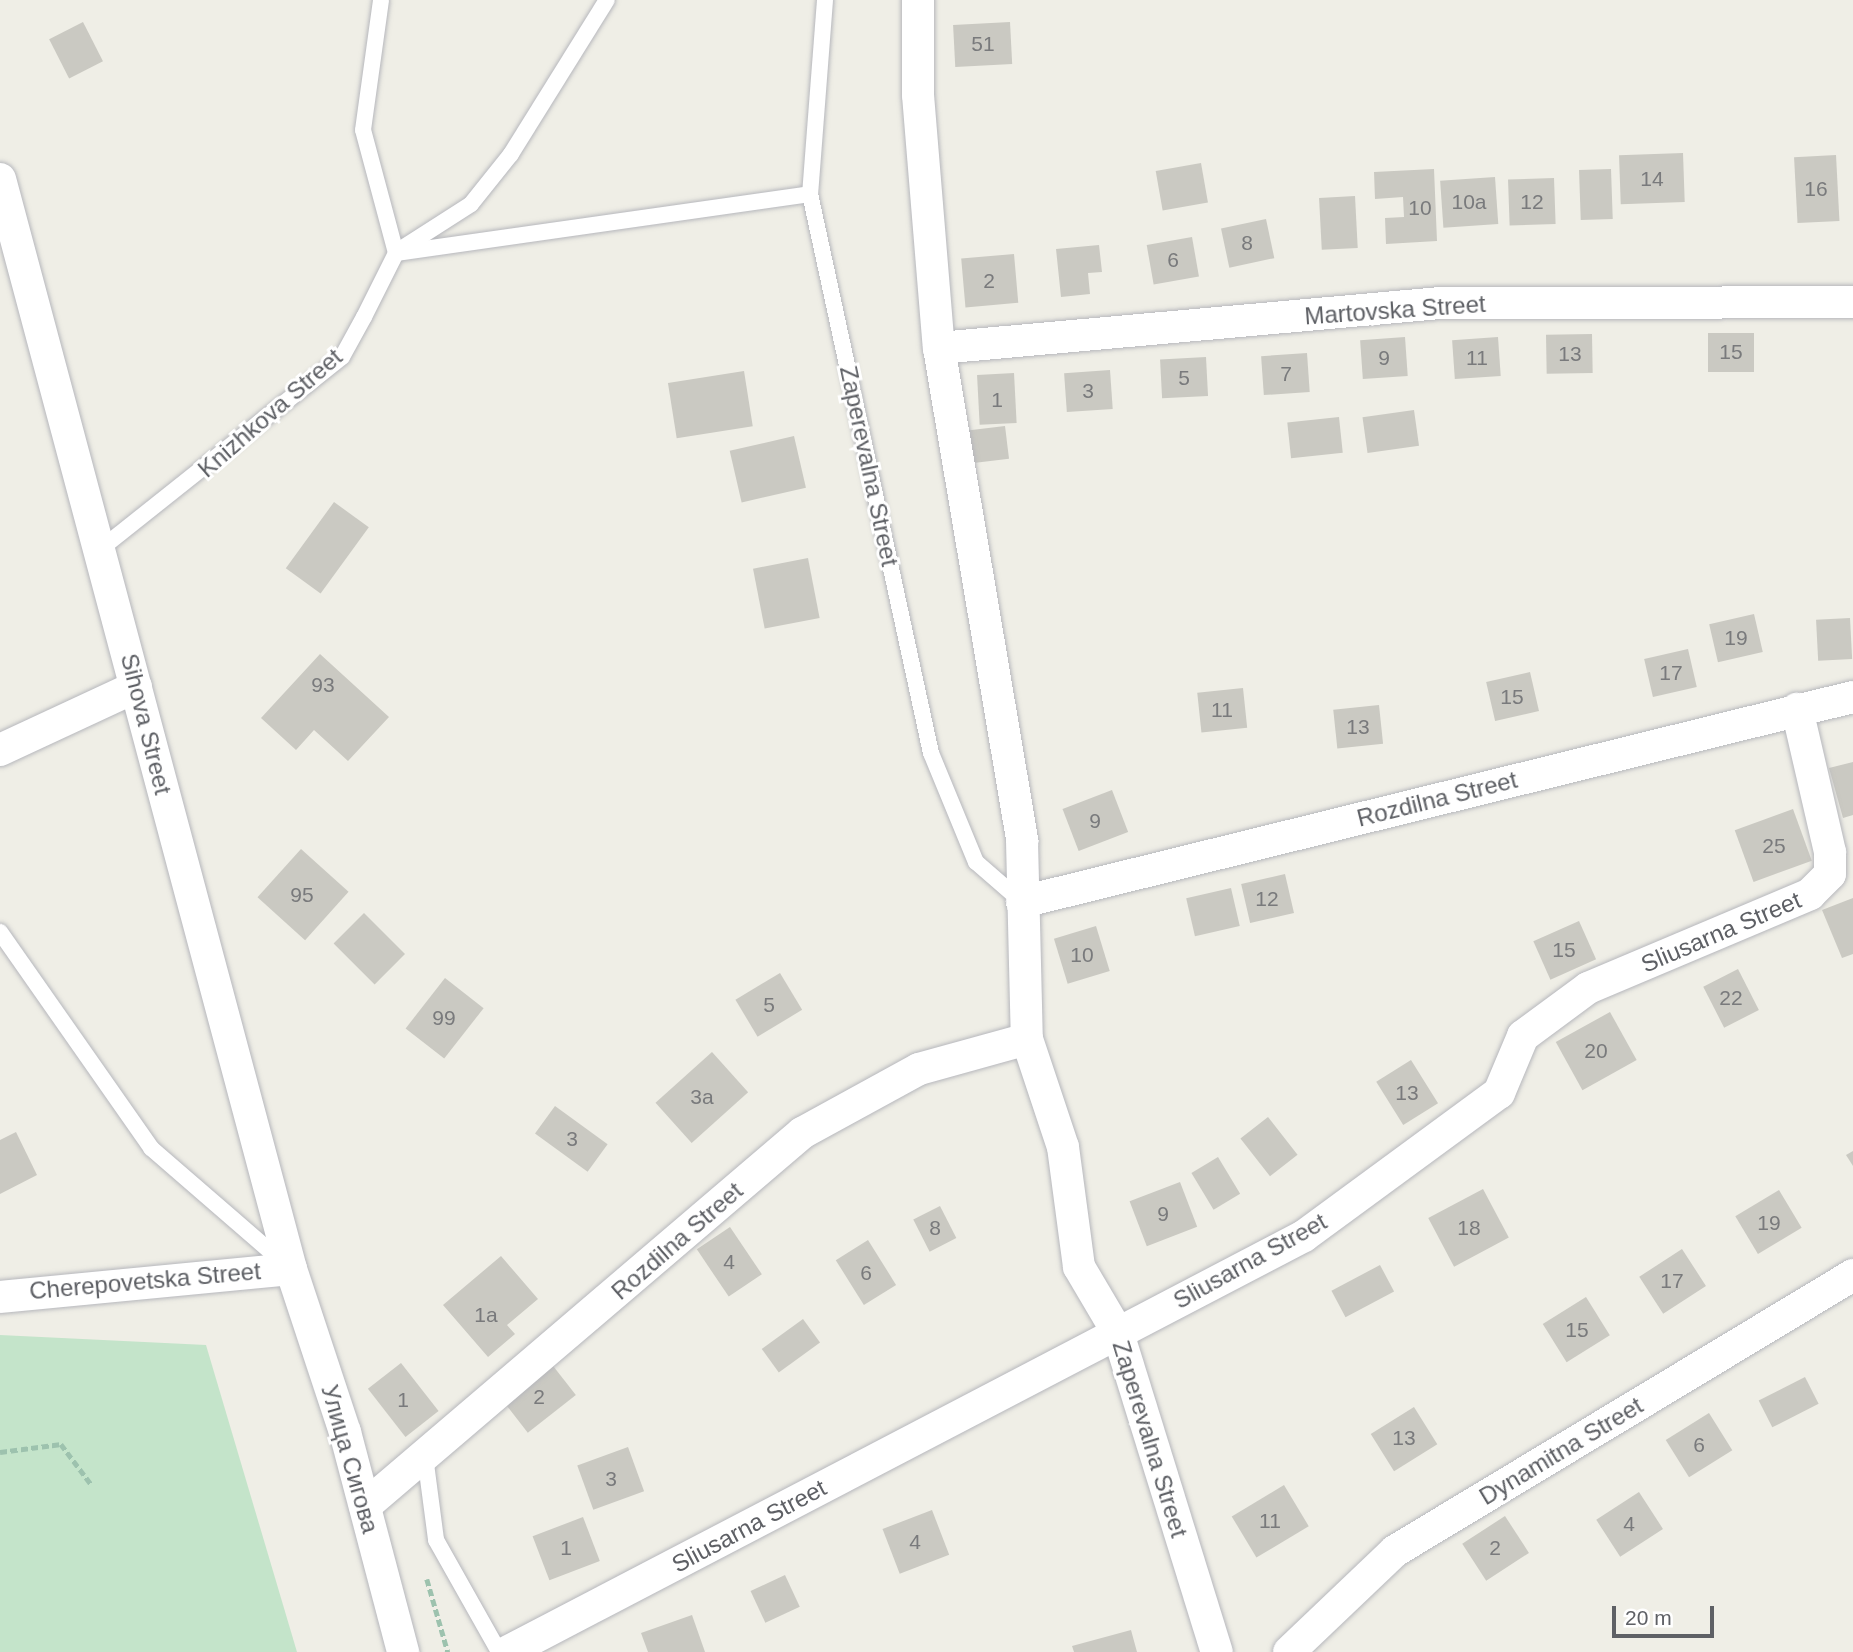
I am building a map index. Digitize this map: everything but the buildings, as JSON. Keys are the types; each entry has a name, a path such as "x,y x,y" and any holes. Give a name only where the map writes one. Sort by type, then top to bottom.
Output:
{"street":[{"name":"Zaperevalna Street","path":"918,0 918,95 939,348 1021,841 1027,1039 1063,1147 1079,1267 1118,1333 1217,1652"},
{"name":"Sihova Street","path":"0,179 103,547 136,687 291,1269"},
{"name":"Martovska Street","path":"939,348 1440,303 1853,302"},
{"path":"0,750 136,687"},
{"name":"Rozdilna Street","path":"1022,902 1853,697"},
{"name":"Sliusarna Street","path":"507,1652 1304,1236 1499,1093 1523,1036 1588,988 1810,894 1830,874 1830,852 1797,709"},
{"name":"Rozdilna Street","path":"365,1506 802,1133 919,1069 1027,1039"},
{"name":"Cherepovetska Street","path":"0,1297 291,1269"},
{"name":"Улица Сигова","path":"291,1269 365,1506 403,1652"},
{"name":"Dynamitna Street","path":"1289,1652 1395,1551 1853,1275"}],"lane":[{"path":"381,0 363,130 396,253"},
{"path":"396,253 471,204 511,154 607,0"},
{"name":"Zaperevalna Street","path":"825,0 810,194 931,753 976,862 1022,902"},
{"path":"396,253 810,194"},
{"name":"Knizhkova Street","path":"103,547 342,357 396,253"},
{"path":"0,932 151,1148 291,1269"},
{"path":"425,1456 436,1540 499,1652"}],"path":[{"path":"0,1451 61,1444 91,1484"}],"green space":[{"path":"0,1335 206,1345 297,1652 0,1652"}]}
